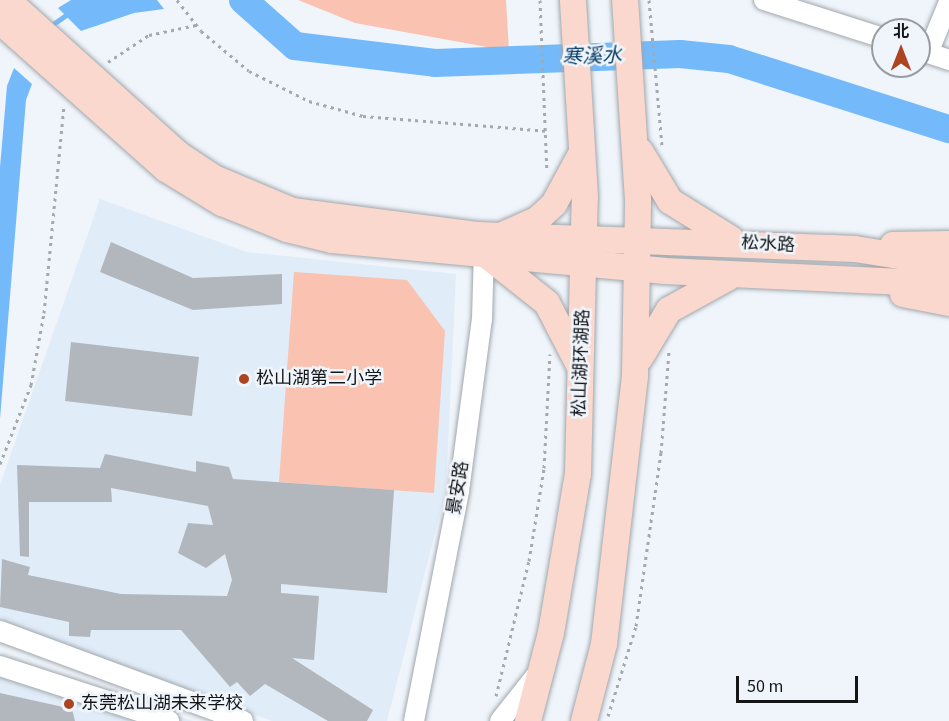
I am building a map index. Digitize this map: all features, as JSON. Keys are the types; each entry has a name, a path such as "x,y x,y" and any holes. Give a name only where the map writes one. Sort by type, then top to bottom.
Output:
{"main road":[{"path":"584,721 604,644 635,376 638,240 635,135 646,103 637,2"},
{"name":"松山湖环湖路","path":"528,721 542,669 578,474 585,249 582,109 573,5"},
{"path":"9,19 79,79 178,154 253,197 336,220 492,244 585,249"},
{"path":"635,135 648,171 670,201 700,225 746,244"},
{"path":"492,244 520,229 554,204 573,175 583,138"},
{"name":"松水路","path":"585,249 638,240 746,244 855,249 949,264"},
{"path":"492,244 547,303 582,371"},
{"path":"855,249 949,244"},
{"name":"松水路","path":"585,249 638,267 850,282 949,284"},
{"path":"635,376 660,319 694,293 732,275"},
{"path":"850,282 949,303"}],"street":[{"path":"764,0 800,6 871,33"},
{"path":"931,37 949,2"},
{"path":"931,54 949,60"},
{"name":"景安路","path":"414,721 459,491 492,244"},
{"path":"0,631 243,721"},
{"path":"0,666 169,721"},
{"path":"497,713 542,669"}],"path":[{"path":"177,0 196,25 249,71 309,101 363,117 548,131"},
{"path":"540,0 548,112 546,180"},
{"path":"637,2 646,103"},
{"path":"0,464 31,385 44,313 59,115 79,79 150,35 196,25"},
{"path":"497,713 529,561 544,468 550,343"},
{"path":"607,721 636,626 661,453 669,346"}],"shaded area":[{"path":"298,0 506,0 509,51 355,23"},
{"name":"松山湖第二小学","path":"100,199 247,252 456,274 446,490 387,721 272,721 0,624 0,485"},
{"path":"294,272 407,280 445,331 434,493 279,482"},
{"name":"东莞松山湖未来学校","path":"0,659 82,687 193,721 0,721"}],"water":[{"path":"71,0 157,0 164,9 134,13 81,31 58,8"},
{"path":"14,68 32,84 26,100 0,419 0,167 7,86"}],"building":[{"path":"111,242 193,278 282,274 282,304 193,310 100,272"},
{"path":"71,342 199,357 192,416 65,401"},
{"path":"105,454 196,472 196,461 229,467 233,479 394,490 387,593 281,584 281,593 319,596 314,660 292,658 373,710 367,721 328,721 265,684 250,696 237,682 230,687 181,630 91,630 90,637 69,636 69,622 0,607 2,559 30,567 28,575 121,594 227,596 232,580 225,554 206,568 178,553 188,523 213,525 208,506 111,488 112,502 29,502 29,557 20,556 17,465 100,468"},
{"path":"0,693 72,709 75,721 0,721"}],"waterway":[{"name":"寒溪水","path":"243,0 295,46 435,63 680,54 729,59 949,129"},
{"path":"49,27 69,13"}],"place":[{"name":"松山湖第二小学","path":"244,379"},
{"name":"东莞松山湖未来学校","path":"69,704"}]}
